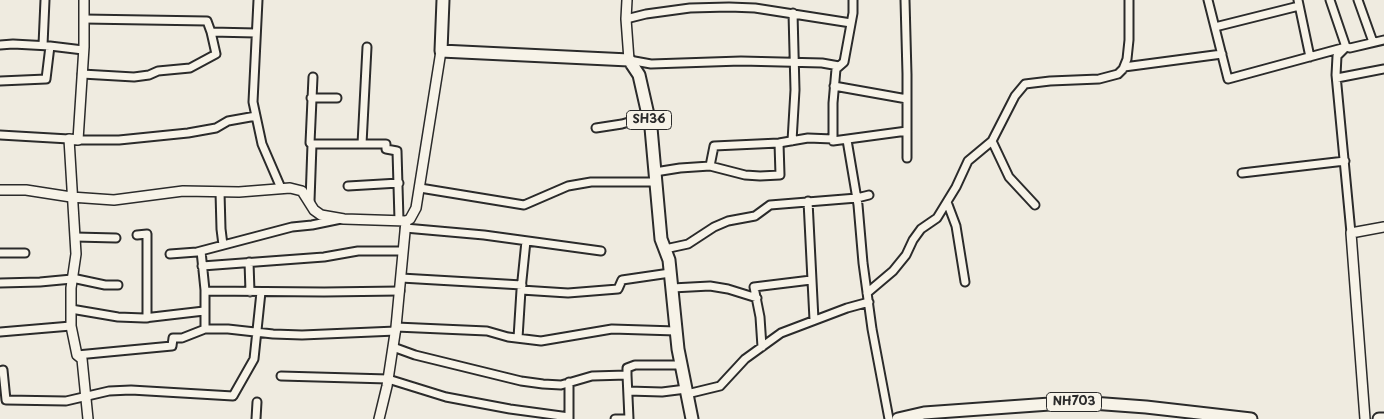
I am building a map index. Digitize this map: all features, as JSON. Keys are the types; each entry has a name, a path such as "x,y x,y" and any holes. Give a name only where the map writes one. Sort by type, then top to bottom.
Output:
{"highway":[{"path":"443,0 441,51 629,60"},
{"name":"SH36","path":"629,60 639,75 649,116 661,239 669,260 676,331 692,419"},
{"name":"NH703","path":"898,419 924,414 981,414 1078,402 1146,407 1251,419"},
{"path":"1378,419 1384,418"}],"street":[{"path":"0,81 46,79 45,0"},
{"path":"84,0 82,74 73,140 71,197 76,254 72,278 71,326 78,355 82,360 88,419"},
{"path":"258,0 253,102 262,144 281,188"},
{"path":"627,0 626,19 629,60 651,64 741,61 822,63 839,66"},
{"path":"833,139 836,69 844,62 853,0"},
{"path":"905,0 907,158"},
{"path":"868,293 893,271 906,255 920,229 937,218 956,187 968,161 992,141 1016,96 1025,84 1099,79 1118,74 1124,67 1127,59 1129,0"},
{"path":"1208,0 1228,79 1346,47 1350,48 1384,40"},
{"path":"1330,0 1346,47"},
{"path":"1358,0 1373,42"},
{"path":"1215,26 1299,3 1310,57"},
{"path":"626,19 646,14 732,4 851,23"},
{"path":"792,141 793,13"},
{"path":"82,74 134,77 149,75 158,71 190,68 216,54 207,21 84,19"},
{"path":"211,32 256,33"},
{"path":"0,45 46,45 83,50"},
{"path":"362,144 367,47"},
{"path":"1346,47 1337,56 1337,78 1346,161 1365,419"},
{"path":"404,223 410,219 416,208 441,51"},
{"path":"1124,67 1222,54"},
{"path":"1337,78 1384,69"},
{"path":"310,201 313,76"},
{"path":"834,86 907,99"},
{"path":"311,98 337,98"},
{"path":"0,135 73,140 119,140 188,133 216,128 228,121 256,116"},
{"path":"596,128 622,124 649,116"},
{"path":"710,166 714,146 792,141 808,138 833,139 833,141 847,140 907,131"},
{"path":"847,140 857,198 869,302 889,419"},
{"path":"992,141 1009,177 1035,205"},
{"path":"420,188 524,205 568,186 591,182 656,177 680,168 710,166 745,175 780,175 779,142"},
{"path":"312,144 386,144 386,149 397,151 404,223 403,251 396,329 379,419"},
{"path":"1242,173 1346,161"},
{"path":"348,186 399,184"},
{"path":"0,190 26,190 71,197 114,200 183,191 239,192 281,188 302,191 314,210 321,215 344,219 404,223 600,252"},
{"path":"220,192 223,246"},
{"path":"665,249 688,244 714,227 728,221 755,216 770,205 857,198 869,195"},
{"path":"808,201 814,320"},
{"path":"947,202 956,226 965,282"},
{"path":"170,254 201,251 292,227 344,219"},
{"path":"1351,233 1384,227"},
{"path":"136,235 147,234 147,318"},
{"path":"75,237 116,238"},
{"path":"518,338 526,241"},
{"path":"201,251 205,291 205,329"},
{"path":"202,266 324,257 358,251 403,251"},
{"path":"0,253 25,253"},
{"path":"249,262 250,292"},
{"path":"401,278 522,287 568,293 618,289 622,280 670,273"},
{"path":"0,283 40,282 72,278 105,285 118,285"},
{"path":"762,347 760,317 754,287 812,280"},
{"path":"672,288 710,286 728,289 757,298"},
{"path":"205,291 400,291"},
{"path":"0,371 3,370 6,400 66,401 109,391 132,390 233,396 254,359 261,292"},
{"path":"628,391 686,391 720,386 745,359 781,333 869,302"},
{"path":"71,309 118,317 147,318 204,311"},
{"path":"0,332 71,326"},
{"path":"78,355 172,346 173,338 182,338 205,329 302,334 396,329 487,331 508,337 541,341 612,329 676,331"},
{"path":"393,347 415,355 521,381 561,385 592,376 627,375"},
{"path":"615,419 629,419 627,368 635,365 681,365"},
{"path":"281,376 388,379 446,397 569,418 569,382"},
{"path":"256,419 257,402"}]}
